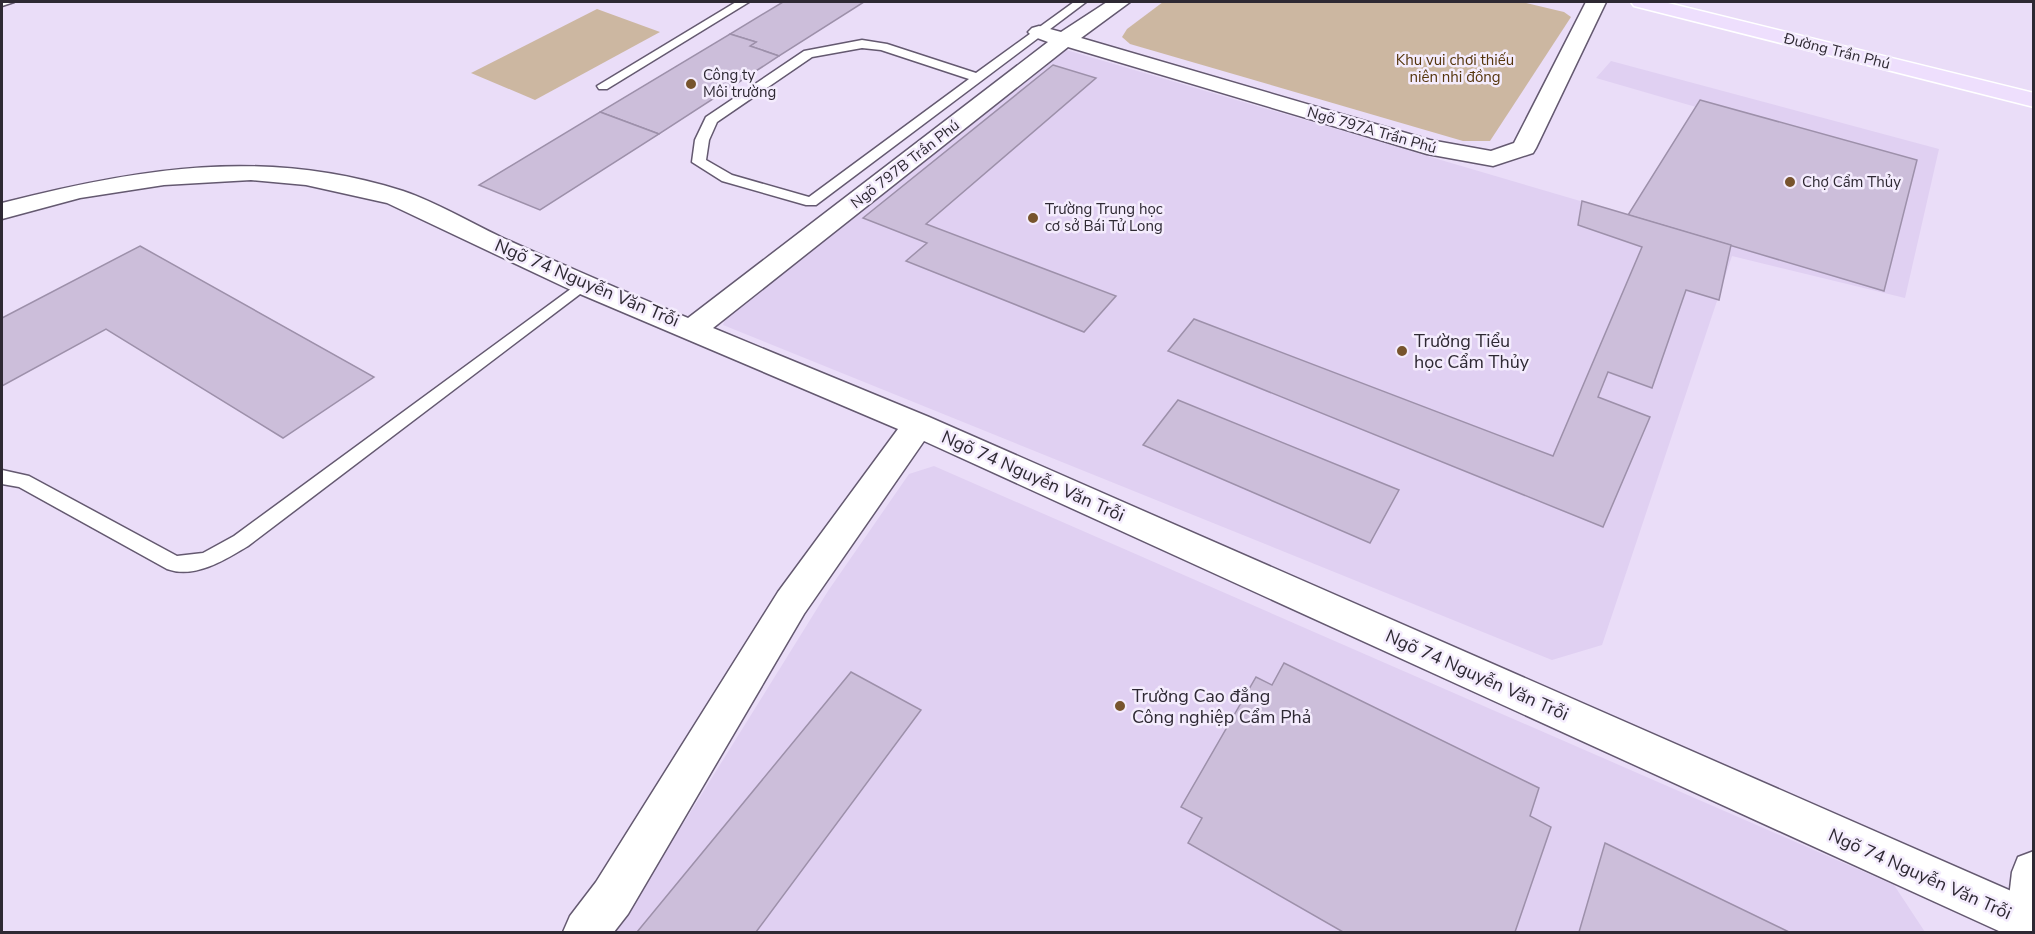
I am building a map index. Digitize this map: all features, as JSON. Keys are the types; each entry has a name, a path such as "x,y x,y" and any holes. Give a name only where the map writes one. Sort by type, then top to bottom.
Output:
{"main road":[{"name":"Đường Trần Phú","path":"1641,2 2034,100"}],"street":[{"name":"Ngõ 797B Trần Phú","path":"693,329 1065,39 1120,2"},
{"name":"Ngõ 797A Trần Phú","path":"1039,32 1427,147 1493,159 1524,148 1596,2"},
{"name":"Ngõ 74 Nguyễn Văn Trỗi","path":"2,210 79,191 164,177 250,172 306,177 395,197 583,285 693,329 918,425 2030,926"},
{"path":"586,933 612,898 791,603 918,425"},
{"path":"2030,926 2034,872"}],"lane":[{"path":"2,3 8,2"},
{"path":"603,86 743,2"},
{"path":"978,78 883,47 862,44 808,54 711,120 702,140 699,162 727,178 811,202 978,78 1039,32 1080,2"},
{"path":"2,477 23,481 174,564 191,565 214,557 242,541 583,285"}],"shaded area":[{"path":"1063,49 1628,215 1696,107 1596,78 1611,61 1939,149 1905,298 1732,256 1602,645 1552,660 723,325 726,316"},
{"name":"Trường Cao đẳng Công nghiệp Cẩm Phả","path":"934,466 1894,885 1925,932 595,932 685,821 828,591 909,474"}],"green space":[{"name":"Khu vui chơi thiếu niên nhi đồng","path":"1163,2 1522,2 1564,12 1571,17 1490,141 1463,141 1130,44 1122,37 1127,29"},
{"path":"597,9 660,32 535,100 471,73"}],"building":[{"path":"783,2 864,2 779,56 750,46 756,42 730,34"},
{"name":"Công ty Môi trường","path":"730,34 756,42 750,46 779,56 659,134 600,112"},
{"path":"1053,65 1096,78 926,224 1116,296 1084,332 906,261 927,243 863,218"},
{"name":"Chợ Cẩm Thủy","path":"1700,100 1917,160 1884,291 1628,215"},
{"path":"600,112 659,134 540,210 479,185"},
{"path":"1582,201 1731,245 1719,300 1686,290 1652,388 1608,372 1598,397 1650,417 1603,527 1168,351 1194,319 1553,456 1642,247 1578,225"},
{"path":"140,246 374,377 283,438 106,329 2,386 2,318"},
{"path":"1178,400 1399,490 1370,543 1143,445"},
{"path":"1284,663 1539,788 1530,816 1551,827 1515,932 1343,932 1188,843 1202,818 1181,807 1256,677 1272,685"},
{"path":"851,672 921,710 756,932 637,932"},
{"path":"1605,843 1789,932 1579,932"}],"place":[{"name":"Công ty Môi trường","path":"691,84"},
{"name":"Chợ Cẩm Thủy","path":"1790,182"},
{"name":"Trường Trung học cơ sở Bái Tử Long","path":"1033,218"},
{"name":"Trường Tiểu học Cẩm Thủy","path":"1402,351"},
{"name":"Trường Cao đẳng Công nghiệp Cẩm Phả","path":"1120,706"}]}
